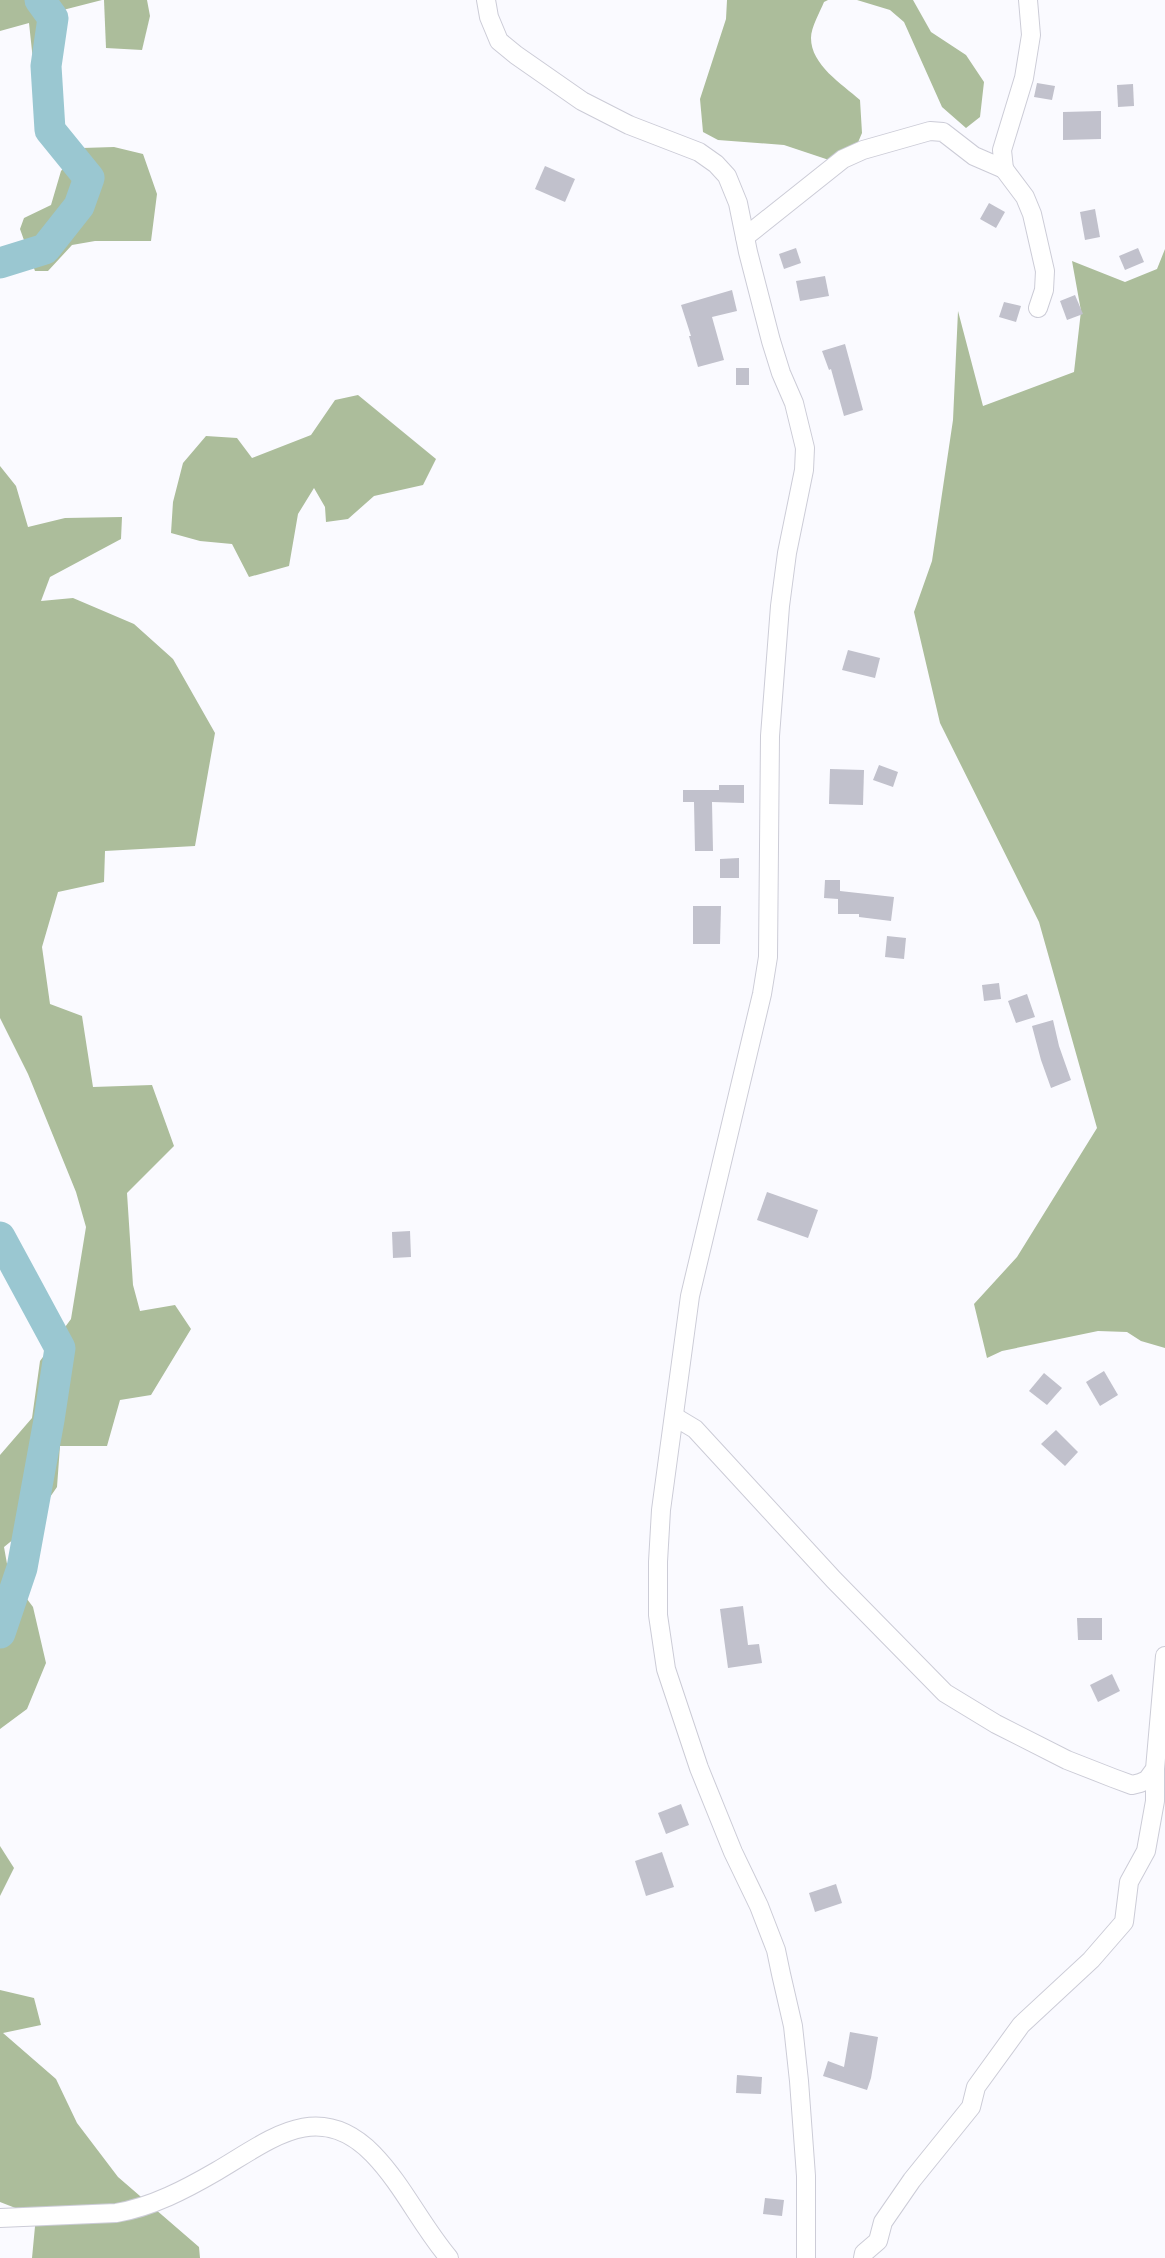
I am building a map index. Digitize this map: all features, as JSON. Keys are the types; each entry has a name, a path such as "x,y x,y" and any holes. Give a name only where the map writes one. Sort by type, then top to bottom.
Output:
{"street":[{"path":"486,0 489,17 499,41 516,55 582,100 629,125 699,152 716,164 727,176 738,203 771,341 800,425 805,448 805,463 787,553 781,597 770,736 768,957 762,994 695,1271 661,1510 658,1562 658,1615 666,1669 699,1768 733,1852 759,1906 780,1966 793,2026 800,2081 806,2176 806,2258"},
{"path":"1004,169 1002,150 1024,78 1031,35 1028,0"},
{"path":"745,236 843,158 863,150 930,131 943,132 974,156 1004,169 1025,197 1032,214 1045,271 1044,290 1038,308"},
{"path":"674,1417 694,1430 834,1580 946,1693 996,1724 1067,1760 1132,1785 1147,1780 1155,1769"},
{"path":"863,2258 864,2253 878,2241 883,2222 912,2180 971,2107 976,2087 1022,2025 1091,1960 1124,1922 1129,1882 1146,1851 1155,1801 1155,1769 1165,1656"},
{"path":"0,2218 116,2213 136,2210 154,2203 216,2171 278,2134 292,2130 328,2128 340,2130 355,2138 372,2153 391,2175 423,2225 449,2258"}],"green space":[{"path":"0,0 102,0 63,10 56,85 35,79 29,23 0,31"},
{"path":"104,0 147,0 150,16 142,50 106,48"},
{"path":"727,0 828,0 824,2 812,29 812,48 816,57 829,73 860,100 862,133 856,147 832,161 784,145 718,140 703,132 700,99 726,19"},
{"path":"857,0 913,0 931,32 966,55 984,82 980,117 966,128 942,107 904,22 890,10"},
{"path":"114,147 143,154 157,194 151,241 95,241 72,245 48,271 35,271 20,229 24,218 51,205 61,171 82,148"},
{"path":"1165,249 1165,1348 1141,1341 1127,1332 1098,1331 1002,1351 987,1358 974,1304 1017,1257 1097,1128 1039,922 940,723 914,612 932,561 953,420 958,311 983,406 1074,372 1081,311 1072,261 1125,282 1157,269"},
{"path":"358,395 436,459 423,485 374,496 348,519 326,522 325,507 314,488 298,514 289,566 249,577 232,544 200,541 171,533 173,502 183,463 206,436 237,438 252,458 311,435 335,400"},
{"path":"0,466 16,486 28,527 65,518 122,517 121,539 50,577 41,601 73,598 134,624 173,659 215,733 195,846 105,851 104,882 58,892 42,947 50,1004 82,1016 93,1087 152,1085 174,1146 127,1193 133,1285 140,1311 175,1305 191,1329 151,1395 120,1400 107,1446 60,1446 57,1487 30,1526 4,1547 9,1575 33,1607 46,1663 27,1709 0,1729 0,1455 32,1418 40,1361 71,1319 86,1227 76,1192 28,1074 0,1018"},
{"path":"0,1846 14,1868 0,1896"},
{"path":"0,1990 34,1998 41,2025 3,2033 56,2079 77,2123 118,2177 199,2247 200,2258 32,2258 36,2216 0,2202"}],"building":[{"path":"1037,83 1055,86 1052,100 1034,97"},
{"path":"1133,84 1134,106 1118,107 1117,85"},
{"path":"1101,111 1101,139 1063,140 1063,112"},
{"path":"545,166 575,179 565,202 535,189"},
{"path":"989,203 1005,212 996,228 980,219"},
{"path":"1095,209 1100,237 1085,240 1080,212"},
{"path":"796,248 801,263 784,269 779,254"},
{"path":"1138,248 1144,262 1125,270 1119,256"},
{"path":"825,276 829,296 800,301 796,281"},
{"path":"732,290 737,311 712,317 724,360 698,367 681,305"},
{"path":"1075,295 1083,314 1067,320 1060,301"},
{"path":"1004,302 1021,306 1016,322 999,317"},
{"path":"845,344 863,410 844,416 831,369 829,370 822,351"},
{"path":"736,368 749,368 749,385 736,385"},
{"path":"848,650 880,658 875,678 842,670"},
{"path":"879,765 898,772 893,787 873,780"},
{"path":"830,769 864,770 863,805 829,804"},
{"path":"719,785 744,785 744,803 712,802 713,851 695,851 694,802 683,802 683,790 719,790"},
{"path":"739,858 739,878 720,878 720,859"},
{"path":"825,880 840,880 840,891 894,897 891,921 859,917 859,914 838,914 838,899 824,898"},
{"path":"693,906 721,906 720,944 693,944"},
{"path":"887,936 906,938 904,959 885,957"},
{"path":"999,983 1001,999 984,1001 982,985"},
{"path":"1027,994 1035,1017 1016,1023 1008,1001"},
{"path":"1053,1020 1059,1046 1071,1080 1051,1088 1032,1026"},
{"path":"767,1192 818,1210 808,1238 757,1220"},
{"path":"410,1231 411,1257 393,1258 392,1232"},
{"path":"1104,1371 1118,1395 1100,1406 1086,1382"},
{"path":"1044,1373 1062,1388 1047,1405 1029,1391"},
{"path":"1056,1430 1078,1452 1065,1466 1041,1444"},
{"path":"743,1606 748,1645 759,1644 762,1663 728,1668 720,1609"},
{"path":"1077,1618 1102,1618 1102,1640 1078,1640"},
{"path":"1112,1674 1120,1691 1098,1702 1090,1685"},
{"path":"681,1804 689,1825 666,1834 658,1813"},
{"path":"662,1852 674,1887 646,1896 635,1861"},
{"path":"836,1884 842,1903 815,1912 809,1893"},
{"path":"850,2032 878,2037 867,2090 823,2076 828,2061 844,2067"},
{"path":"737,2075 762,2077 761,2094 736,2093"},
{"path":"765,2198 784,2200 782,2216 763,2214"}],"waterway":[{"path":"0,263 45,249 79,206 89,178 50,130 46,66 53,18 40,0"},
{"path":"0,1237 60,1348 22,1568 0,1633"}]}
